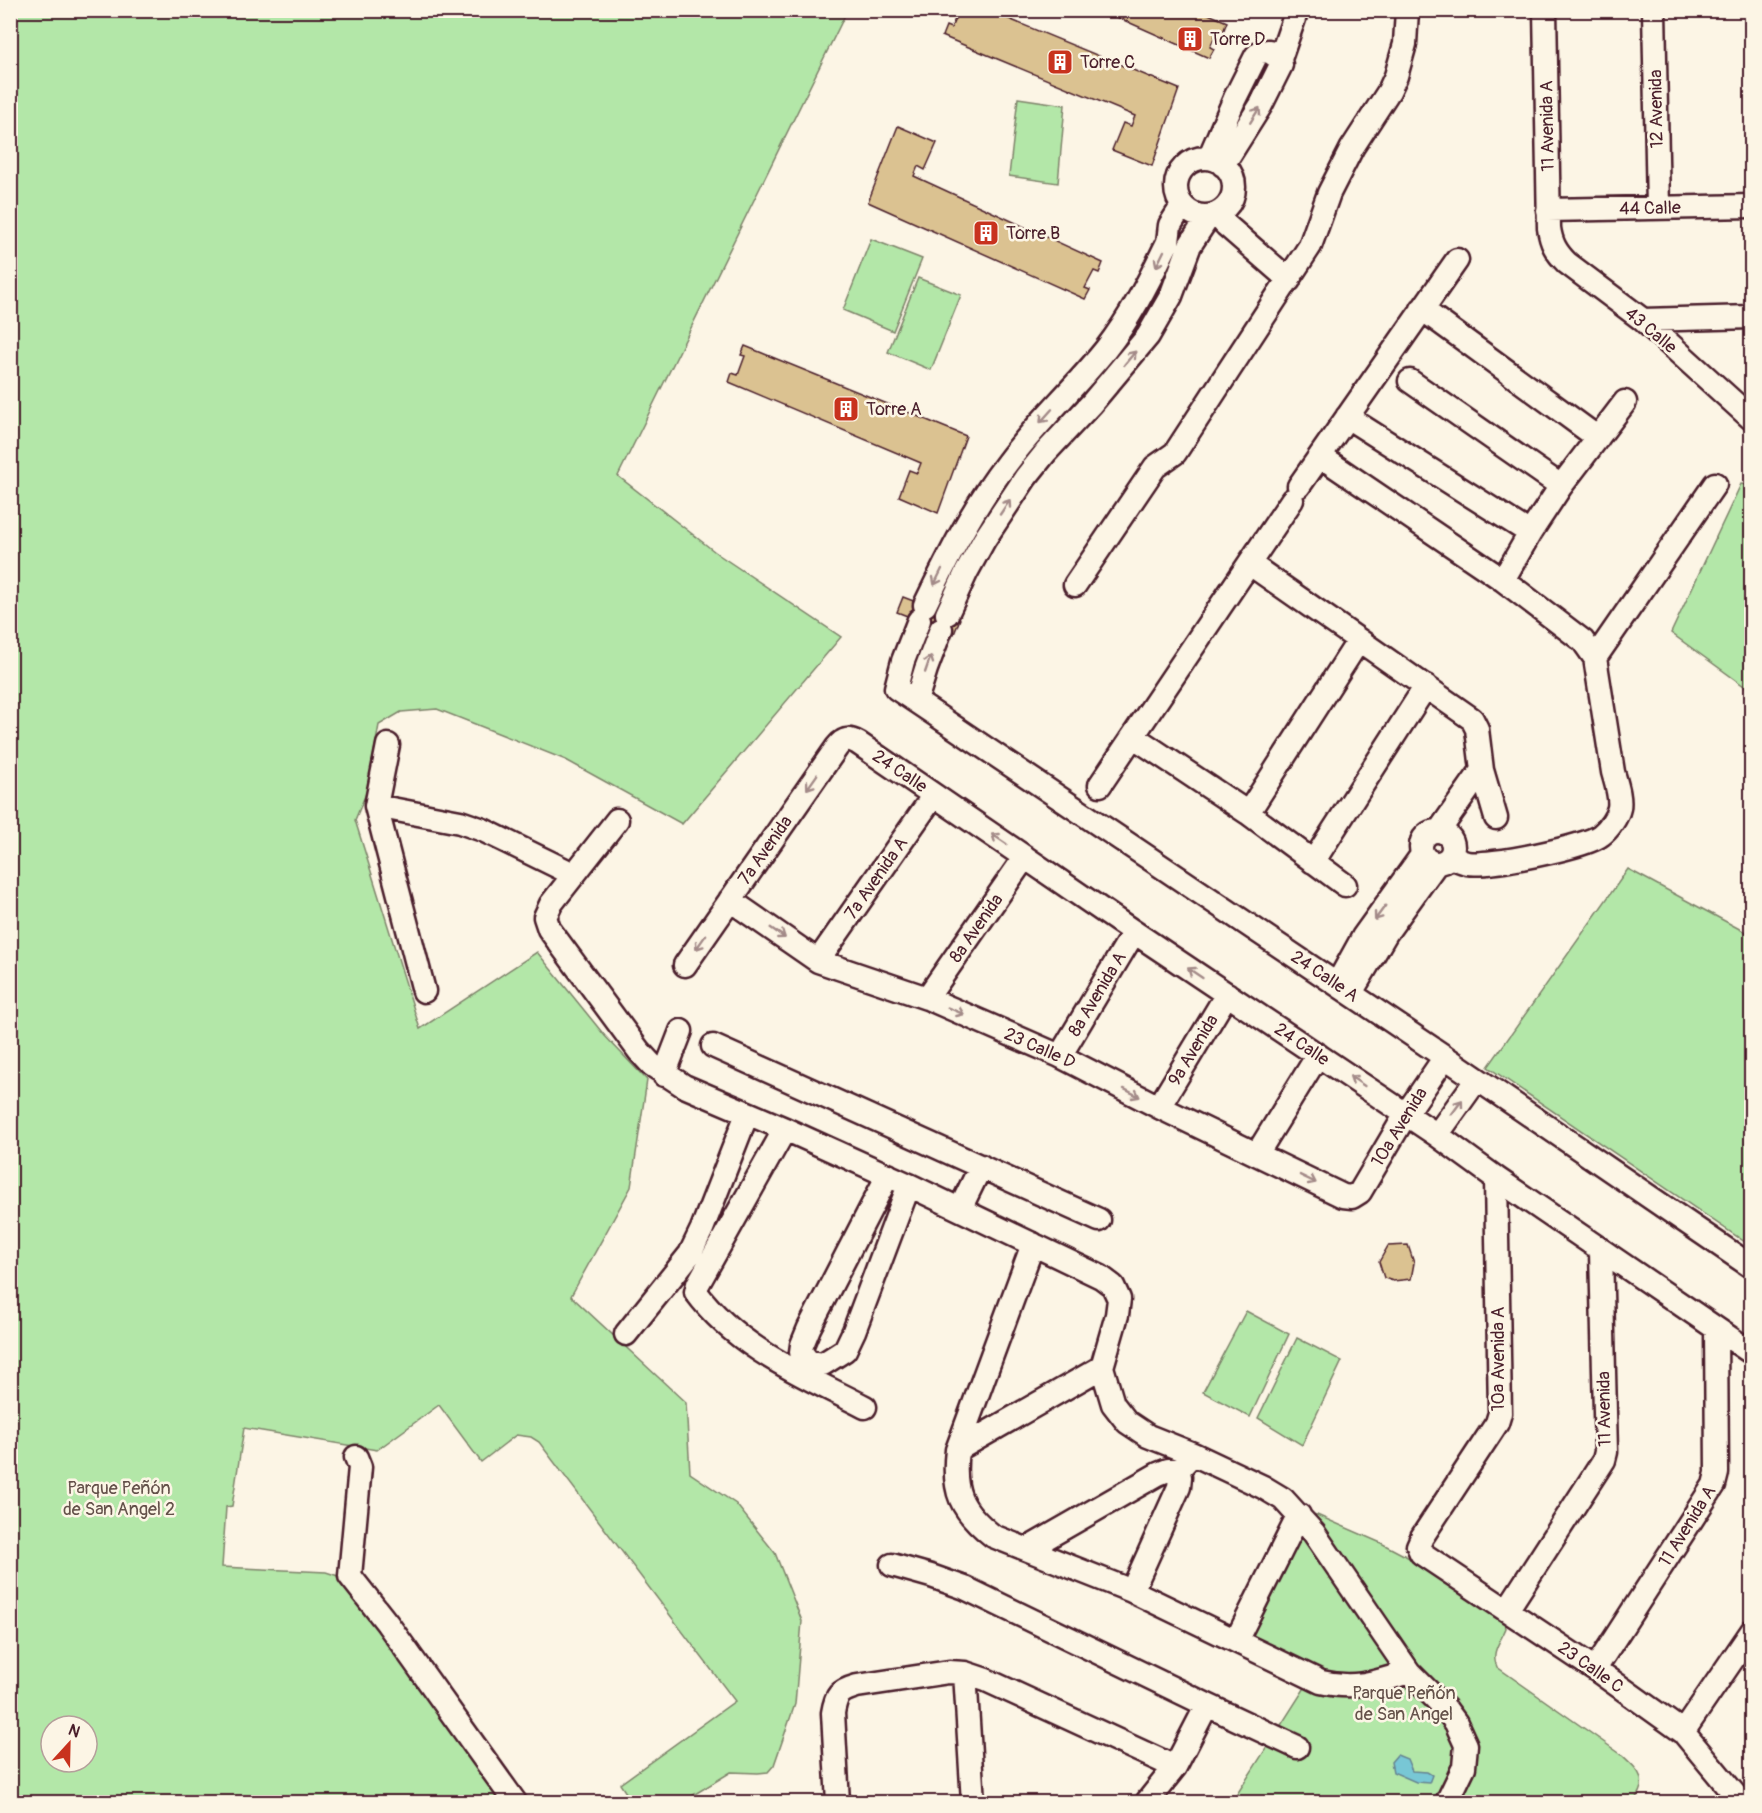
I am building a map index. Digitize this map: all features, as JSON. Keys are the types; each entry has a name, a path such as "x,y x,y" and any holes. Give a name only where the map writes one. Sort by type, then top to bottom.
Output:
{"street":[{"path":"1216,161 1262,105 1281,65 1280,59 1297,10"},
{"path":"1075,585 1155,467 1175,453 1310,246 1333,184 1396,76 1405,44 1407,10"},
{"name":"11 Avenida A","path":"1545,10 1548,210 1551,242"},
{"name":"12 Avenida","path":"1654,10 1658,208"},
{"path":"916,701 944,621 984,540 1046,452 1091,404 1148,336 1171,297 1190,245 1218,211 1233,192 1232,177 1216,161 1193,160 1177,176 1175,192 1182,206 1195,214 1218,211"},
{"path":"984,540 963,527 1021,445 1100,356 1138,304 1168,242 1170,225 1182,206"},
{"name":"44 Calle","path":"1548,210 1752,206"},
{"path":"1218,211 1226,225 1292,274"},
{"name":"43 Calle","path":"1551,242 1557,253 1567,263 1643,320 1752,419"},
{"path":"1100,785 1250,564 1320,456 1457,260"},
{"path":"1422,309 1598,438"},
{"path":"1643,320 1752,317"},
{"path":"1410,381 1561,486"},
{"path":"1503,580 1561,486 1625,402"},
{"path":"1347,417 1530,533"},
{"path":"1320,456 1503,580 1583,641 1595,658 1613,772 1618,789 1619,808 1610,825 1600,836 1517,860 1468,863 1436,859"},
{"path":"1595,658 1715,484"},
{"name":"24 Calle A","path":"963,527 922,613 903,661 896,688 1445,1057 1752,1267"},
{"path":"1250,564 1472,719 1477,729 1482,770 1496,818"},
{"path":"1248,813 1359,640"},
{"path":"1313,862 1426,686"},
{"path":"1134,737 1248,813 1345,885"},
{"name":"24 Calle","path":"850,739 1437,1135 1601,1251 1752,1353"},
{"name":"7a Avenida","path":"684,965 837,747 842,741 850,739"},
{"path":"388,745 376,807 424,991"},
{"path":"1344,989 1387,932 1436,859 1453,846 1449,836 1439,831 1482,770"},
{"name":"7a Avenida A","path":"818,961 934,795"},
{"path":"376,807 460,822 483,830 573,874"},
{"path":"618,820 573,874 551,904 545,917 549,929 639,1051 664,1075 684,1086 888,1175 1101,1277 1113,1286 1119,1299 1102,1367 1113,1404 1127,1422 1185,1462 1273,1493 1283,1499 1299,1515 1314,1533 1409,1672 1445,1708 1456,1723 1466,1745 1464,1767 1447,1803"},
{"name":"8a Avenida","path":"927,998 1026,857"},
{"name":"23 Calle D","path":"730,900 818,961 927,998 1060,1056 1257,1155 1343,1196 1352,1197"},
{"name":"8a Avenida A","path":"1060,1056 1134,932"},
{"name":"9a Avenida","path":"1159,1107 1227,994"},
{"path":"664,1075 681,1030"},
{"path":"713,1046 1099,1220"},
{"path":"1257,1155 1318,1055"},
{"name":"10a Avenida","path":"1352,1197 1359,1192 1406,1114 1445,1057"},
{"name":"10a Avenida","path":"1437,1135 1477,1079"},
{"path":"626,1334 690,1254 702,1230 747,1114"},
{"path":"785,1129 704,1274 696,1293 732,1330 767,1356 865,1407"},
{"path":"960,1209 981,1166"},
{"path":"888,1175 809,1328 801,1352 809,1362 823,1364 845,1350 909,1185"},
{"name":"10a Avenida A","path":"1421,1553 1418,1546 1422,1538 1497,1423 1500,1413 1496,1178"},
{"path":"1033,1244 957,1450 954,1471 964,1509 993,1536 1132,1591 1321,1682 1339,1686 1368,1684 1409,1672"},
{"name":"11 Avenida","path":"1507,1610 1604,1460 1606,1452 1601,1251"},
{"name":"11 Avenida A","path":"1595,1669 1714,1485 1717,1473 1716,1329"},
{"path":"957,1450 1102,1367"},
{"path":"356,1457 360,1467 350,1576 387,1623 515,1803"},
{"path":"1028,1549 1158,1474 1185,1462"},
{"path":"1132,1591 1179,1487 1185,1462"},
{"path":"1236,1641 1299,1515"},
{"name":"23 Calle C","path":"1421,1553 1595,1669 1683,1732 1741,1803"},
{"path":"892,1566 932,1576 965,1588 1297,1747"},
{"path":"1683,1732 1752,1631"},
{"path":"838,1803 833,1713 836,1699 845,1689 857,1686 949,1672 965,1673 986,1680 1175,1767"},
{"path":"965,1673 973,1803"},
{"path":"1148,1803 1175,1767 1207,1705"}],"green space":[{"name":"Parque Peñón de San Angel 2","path":"11,11 847,11 618,476 719,555 841,637 682,824 566,760 437,709 401,712 379,725 367,791 355,820 420,1029 537,952 605,1036 647,1080 631,1187 571,1296 686,1403 690,1473 736,1504 775,1553 802,1621 795,1704 774,1765 768,1772 731,1772 682,1802 632,1802 620,1784 735,1701 539,1442 531,1437 516,1435 481,1462 439,1405 377,1450 244,1428 232,1506 226,1507 222,1567 326,1572 341,1577 501,1802 11,1802"},
{"path":"1018,98 1065,105 1058,183 1009,176"},
{"path":"871,239 922,259 893,331 843,310"},
{"path":"918,278 961,295 931,370 888,352"},
{"path":"1741,484 1751,486 1751,691 1671,633"},
{"path":"1628,869 1747,933 1751,930 1751,1246 1488,1067"},
{"path":"1246,1311 1289,1334 1250,1417 1203,1392"},
{"path":"1297,1338 1342,1361 1302,1445 1258,1418"},
{"name":"Parque Peñón de San Angel","path":"1306,1513 1317,1515 1381,1543 1417,1562 1503,1619 1506,1628 1495,1651 1497,1667 1622,1755 1640,1776 1641,1788 1633,1802 1232,1802 1306,1686 1244,1647"}],"water":[{"path":"1397,1755 1407,1759 1412,1771 1427,1772 1432,1775 1429,1783 1416,1782 1393,1772 1391,1762"}],"building":[{"name":"Torre C","path":"959,10 987,10 1179,89 1152,166 1112,150 1123,123 1131,126 1135,116 942,36 946,26 951,28"},
{"name":"Torre D","path":"1101,10 1199,10 1227,22 1223,32 1218,29 1210,47 1214,49 1209,58"},
{"name":"Torre B","path":"898,126 937,143 925,170 918,166 914,176 1103,263 1099,273 1094,271 1085,288 1090,290 1085,299 868,202"},
{"name":"Torre A","path":"745,346 966,436 938,513 899,496 909,470 917,473 921,463 729,382 732,373 738,375 745,356 741,355"},
{"path":"903,597 960,619 954,634 897,612"},
{"path":"1408,1245 1414,1263 1411,1279 1393,1281 1384,1278 1379,1262 1388,1246"}],"place":[{"name":"Torre D","path":"1190,39"},
{"name":"Torre C","path":"1060,62"},
{"name":"Torre B","path":"986,233"},
{"name":"Torre A","path":"846,409"}]}
